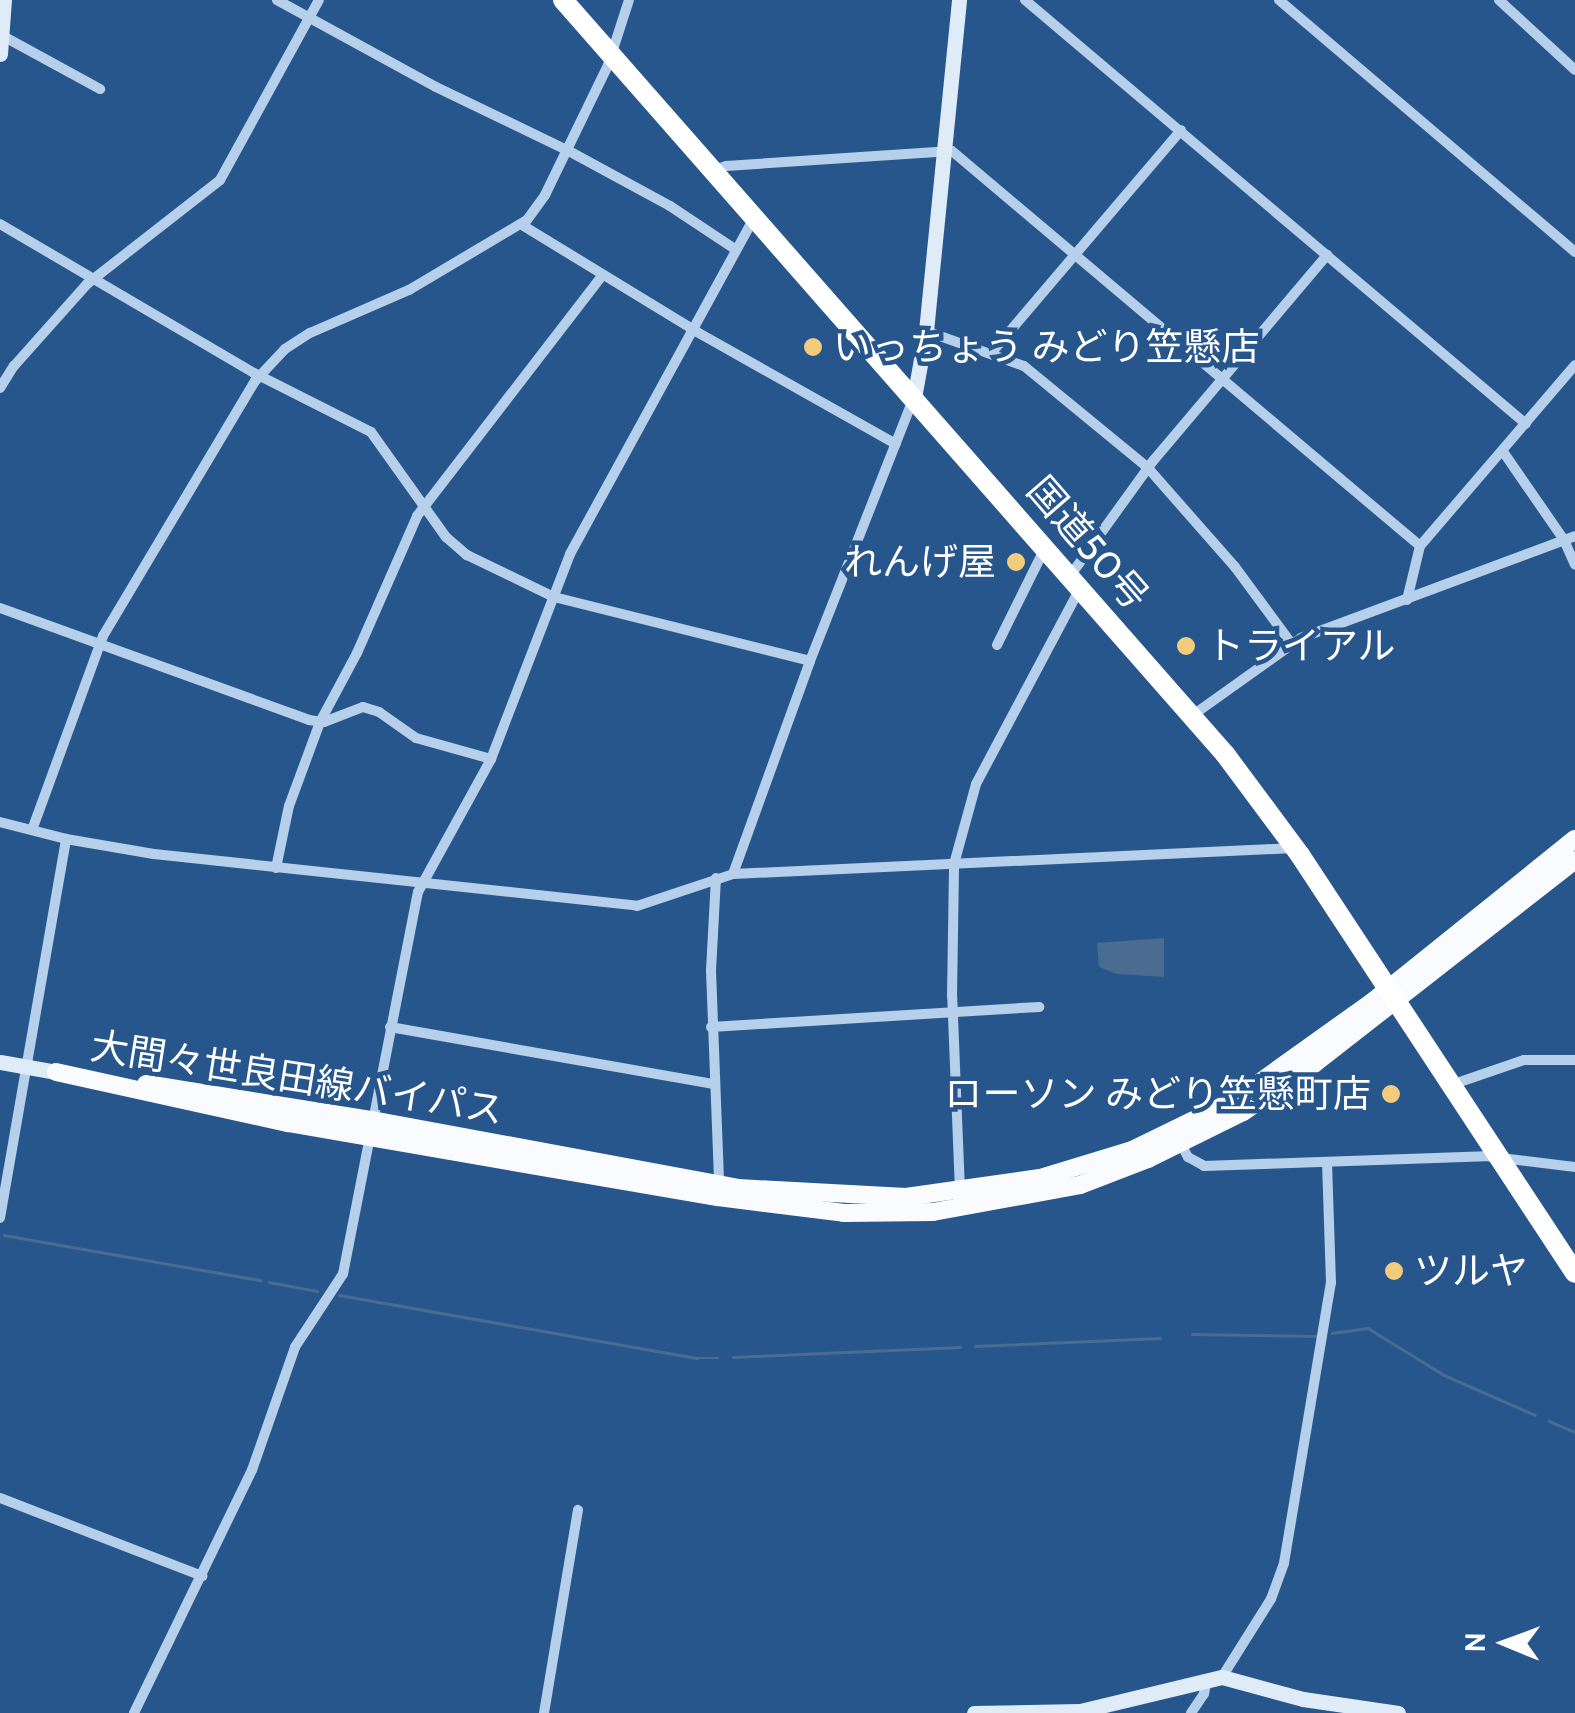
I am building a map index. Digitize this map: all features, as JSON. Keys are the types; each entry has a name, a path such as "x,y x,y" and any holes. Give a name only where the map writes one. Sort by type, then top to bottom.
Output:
{"highway":[{"name":"国道50号","path":"563,0 1193,715 1294,848 1575,1273"}],"main road":[{"name":"大間々世良田線バイパス","path":"371,1128 718,1197 879,1214 933,1212 1047,1194 1116,1172 1181,1144 1275,1092 1575,840"},
{"name":"大間々世良田線バイパス","path":"56,1072 718,1184 846,1196 960,1192 1040,1178 1177,1130 1287,1067 1575,860"}],"street":[{"path":"0,54 4,0"},
{"path":"277,0 436,87 567,150 670,206 734,250"},
{"path":"0,388 14,366 93,278 214,187 319,0"},
{"path":"32,830 100,644 260,376 286,349 310,333 397,296 522,225 545,195 612,55 628,0"},
{"path":"734,874 810,662 914,398 926,331 960,0"},
{"path":"1025,0 1526,424"},
{"path":"1279,0 1575,252"},
{"path":"1500,0 1575,70"},
{"path":"1,35 100,89"},
{"path":"993,352 1182,130"},
{"path":"713,170 945,151 956,154 1420,546"},
{"path":"134,1713 258,1457 294,1346 342,1274 422,884 491,759 570,554 755,218"},
{"path":"0,224 260,376 371,432 461,551 554,597 810,662"},
{"path":"522,225 602,276 896,444"},
{"path":"960,1192 952,1013 954,864 976,784 1075,582 1148,468 1327,254"},
{"path":"276,868 289,806 320,722 357,653 424,505 602,276"},
{"path":"926,331 993,352 1043,379 1148,468 1236,567 1291,644"},
{"path":"1407,600 1420,546 1504,453 1575,365"},
{"path":"1504,453 1570,538 1575,566"},
{"path":"1193,715 1291,644 1570,538"},
{"path":"996,646 1046,548"},
{"path":"0,608 320,722 363,707 379,712 416,738 491,759"},
{"path":"0,822 66,839 276,868 637,906 734,874 1294,848"},
{"path":"0,1218 66,839"},
{"path":"716,878 711,1027 718,1184"},
{"path":"711,1027 1039,1007"},
{"path":"390,1028 714,1084"},
{"path":"1451,1085 1524,1060 1575,1060"},
{"path":"0,1062 56,1072"},
{"path":"1181,1144 1188,1158 1204,1166 1496,1156 1575,1166"},
{"path":"1192,1713 1271,1599 1284,1563 1330,1283 1327,1163"},
{"path":"0,1498 202,1576"},
{"path":"544,1713 578,1510"},
{"path":"974,1713 1080,1711 1214,1678 1303,1699 1398,1713"}],"water":[{"path":"1164,938 1164,977 1117,974 1099,967 1097,943"}],"waterway":[{"path":"4,1235 260,1280"},
{"path":"269,1282 317,1291"},
{"path":"339,1295 698,1358 718,1358"},
{"path":"1332,1333 1368,1328 1444,1375 1535,1415"},
{"path":"1192,1334 1318,1336"},
{"path":"975,1346 1160,1338"},
{"path":"733,1357 960,1347"},
{"path":"1549,1421 1575,1432"}],"place":[{"name":"いっちょう みどり笠懸店","path":"813,347"},
{"name":"れんげ屋","path":"1016,562"},
{"name":"トライアル","path":"1186,646"},
{"name":"ローソン みどり笠懸町店","path":"1391,1094"},
{"name":"ツルヤ","path":"1394,1271"}]}
